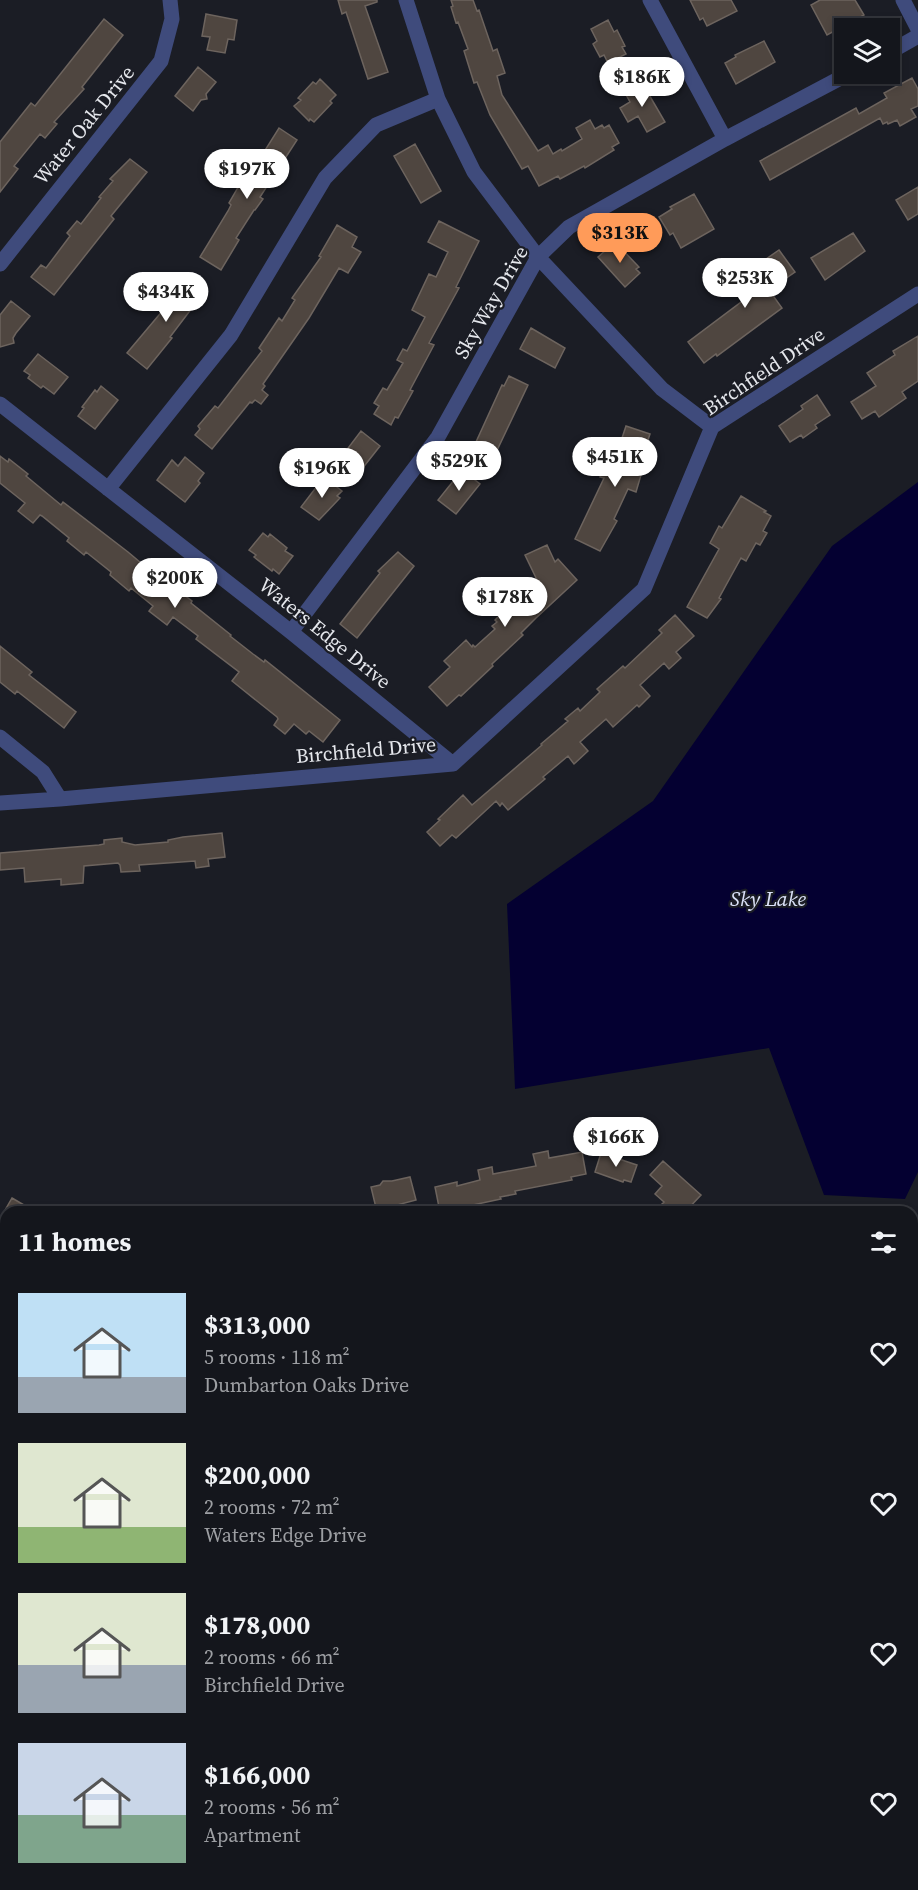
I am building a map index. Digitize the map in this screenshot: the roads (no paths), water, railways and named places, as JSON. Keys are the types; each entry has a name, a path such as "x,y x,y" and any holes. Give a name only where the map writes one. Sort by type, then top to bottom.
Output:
{"street":[{"name":"Water Oak Drive","path":"0,264 161,61 172,19 170,0"},
{"path":"406,0 438,99 474,172 538,257 662,389 712,427"},
{"path":"650,0 725,139"},
{"path":"903,0 918,29"},
{"path":"900,46 918,36"},
{"name":"Sky Way Drive","path":"291,633 438,437 538,257 569,227 725,139 834,81"},
{"path":"108,489 231,335 325,178 376,125 438,99"},
{"name":"Birchfield Drive","path":"0,803 60,800 453,764 644,589 712,427 918,294"},
{"name":"Waters Edge Drive","path":"0,404 453,764"},
{"path":"0,737 43,772 60,800"}],"water":[{"name":"Sky Lake","path":"918,482 918,1172 905,1199 824,1195 769,1048 515,1089 507,904 653,801 832,546"}]}
